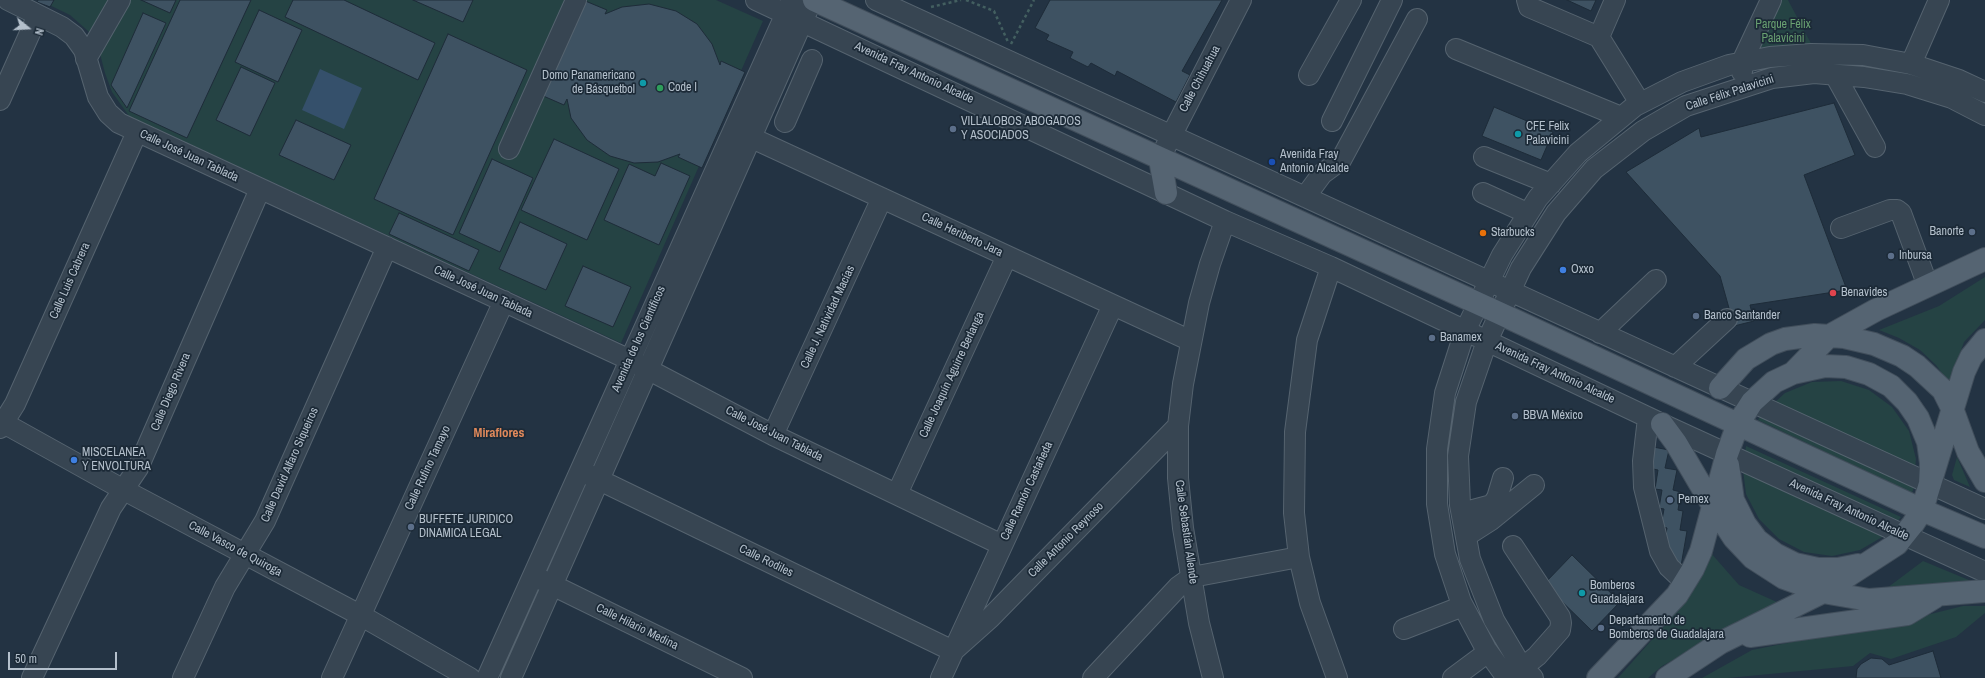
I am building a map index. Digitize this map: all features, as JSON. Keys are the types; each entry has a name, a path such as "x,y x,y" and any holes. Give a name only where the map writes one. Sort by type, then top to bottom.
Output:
{"main road":[{"name":"Avenida Fray Antonio Alcalde","path":"813,0 1499,313 1922,510 1985,537"},
{"path":"1160,159 1166,193"},
{"path":"1793,373 1829,336 1876,310 1985,259"},
{"path":"1720,388 1746,359 1771,344 1800,336 1829,336 1859,339 1888,349 1902,356 1931,377 1943,390 1952,408 1968,452 1985,481"},
{"path":"1727,454 1728,479 1733,500 1742,518 1757,540 1775,554 1795,564 1818,569 1838,569 1864,563 1882,555 1897,544 1922,510 1964,372 1971,357 1985,340"},
{"path":"1598,678 1677,595 1693,569 1701,551 1727,454 1738,424 1752,402 1774,382 1793,373 1825,366 1846,367 1869,374 1891,386 1907,402 1918,418 1925,436 1931,463 1930,484"},
{"path":"1655,421 1676,443 1713,506 1734,538 1753,558 1784,578 1823,592 1869,600 1985,591"},
{"path":"1667,678 1729,639 1823,592 1864,563"},
{"path":"1729,639 1907,614 1940,594"}],"street":[{"name":"Calle José Juan Tablada","path":"8,0 74,36 84,50 98,97 108,113 119,123 630,360 773,435 1002,545"},
{"path":"86,59 114,15 120,0"},
{"path":"509,149 576,0"},
{"name":"Avenida Fray Antonio Alcalde","path":"756,0 793,11 1225,221 1331,268 1655,421 1985,572"},
{"name":"Avenida de los Científicos","path":"511,678 649,370 742,134 793,11 813,0"},
{"path":"876,0 1985,509"},
{"name":"Calle Chihuahua","path":"1160,159 1170,135 1241,0"},
{"path":"1309,75 1351,0"},
{"path":"1332,121 1392,0"},
{"path":"1527,0 1529,7 1599,37 1640,102"},
{"path":"1599,37 1615,0"},
{"path":"1742,87 1742,62 1771,0"},
{"path":"1911,64 1939,0"},
{"name":"Avenida de los Científicos","path":"487,678 630,360 742,134 774,84 793,11"},
{"path":"0,100 38,15"},
{"path":"1305,197 1322,174 1341,160 1417,19"},
{"path":"1456,49 1621,117"},
{"name":"Calle Félix Palavicini","path":"1518,675 1488,652 1463,606 1444,547 1437,504 1436,449 1445,393 1465,331 1477,303 1527,213 1555,178 1578,153 1640,102 1682,82 1729,65 1742,62 1811,54 1863,55 1911,64 1959,80 1985,92"},
{"path":"785,122 812,60"},
{"name":"Calle Félix Palavicini","path":"1518,675 1470,559 1462,513 1458,456 1466,402 1487,341 1521,268 1556,213 1594,170 1643,130 1686,106 1772,78 1814,73 1864,77 1907,84 1952,98 1985,115"},
{"path":"1835,75 1875,147"},
{"path":"774,84 797,94"},
{"name":"Calle Luis Cabrera","path":"1,424 15,404 137,132"},
{"name":"Calle Heriberto Jara","path":"742,134 1191,341"},
{"path":"1489,152 1555,178"},
{"name":"Calle Diego Rivera","path":"32,678 111,508 138,468 260,188"},
{"path":"1484,193 1527,213"},
{"name":"Calle J. Natividad Macías","path":"773,435 882,198"},
{"path":"1841,228 1890,210 1897,210 1901,213 1928,286"},
{"name":"Calle Sebastián Allende","path":"1213,678 1199,623 1183,528 1178,478 1178,426 1183,384 1191,341 1210,264 1225,221"},
{"name":"Calle David Alfaro Siqueiros","path":"183,678 225,587 265,521 387,247"},
{"name":"Calle Joaquín Aguirre Berlanga","path":"897,494 1007,256"},
{"path":"1331,268 1307,340 1295,432 1294,513 1299,557 1310,602 1337,678"},
{"path":"1600,332 1656,280"},
{"name":"Calle Rufino Tamayo","path":"332,678 504,301"},
{"name":"Calle Ramón Castañeda","path":"940,678 1113,305"},
{"path":"1675,367 1727,319"},
{"path":"1655,421 1643,460 1646,494 1660,552 1669,567 1685,582"},
{"name":"Calle Vasco de Quiroga","path":"1,424 360,614 470,678"},
{"name":"Calle Antonio Reynoso","path":"953,651 990,618 1178,426"},
{"name":"Calle Rodiles","path":"580,471 953,651"},
{"path":"1462,513 1492,505 1497,498 1503,478"},
{"path":"1466,536 1491,520 1534,485"},
{"path":"1513,546 1560,617 1561,624 1560,630 1518,675"},
{"path":"1093,678 1178,588 1192,577 1299,557"},
{"name":"Calle Hilario Medina","path":"533,576 742,678"},
{"path":"1404,629 1463,606"},
{"path":"1453,678 1488,652"}],"path":[{"path":"931,6 962,0"},
{"path":"966,0 994,11 1010,46 1034,0"}],"green space":[{"path":"39,0 716,0 763,21 621,343 129,116 112,92 98,46 88,31 70,15"},
{"name":"Parque Félix Palavicini","path":"1775,0 1788,0 1815,51 1753,53"},
{"path":"1985,277 1985,320 1964,342 1949,383 1936,365 1920,350 1899,338 1879,330 1939,306"},
{"path":"1841,381 1869,390 1892,407 1909,431 1916,459 1915,469 1773,404 1785,393 1812,382"},
{"path":"1763,412 1915,484 1912,493 1758,420"},
{"path":"1746,446 1901,517 1896,523 1745,453"},
{"path":"1957,457 1970,487 1954,480 1952,475"},
{"path":"1743,470 1884,536 1860,550 1832,556 1804,552 1779,539 1759,519 1746,494"},
{"path":"1710,552 1739,585 1779,603 1662,666 1648,678 1618,678 1689,598"},
{"path":"1923,561 1976,583 1887,588"},
{"path":"1963,606 1985,606 1985,613 1956,637 1891,659 1870,653 1853,666 1728,678 1702,678 1752,650 1923,616"}],"water":[{"path":"320,69 362,88 344,129 302,110"}],"building":[{"path":"38,0 54,0 50,7 37,2"},
{"path":"141,0 176,0 170,13"},
{"path":"180,0 251,0 187,138 129,111"},
{"path":"293,0 344,0 435,43 418,80 285,17"},
{"path":"413,0 473,0 463,22"},
{"name":"Domo Panamericano de Básquetbol","path":"583,0 607,10 605,14 622,7 649,4 676,11 697,24 712,44 720,65 721,61 745,72 702,168 678,157 680,154 658,162 634,163 610,156 587,140 571,118 567,99 564,105 541,95"},
{"path":"1050,0 1222,0 1182,71 1190,75 1176,102 1117,71 1115,76 1091,63 1088,67 1070,58 1073,52 1046,40 1049,35 1035,28"},
{"path":"1567,0 1596,0 1591,11"},
{"path":"259,10 302,30 278,82 235,62"},
{"path":"143,13 166,23 127,108 111,85"},
{"path":"448,34 527,70 453,235 374,199"},
{"path":"241,67 275,83 250,136 216,120"},
{"path":"1834,103 1855,155 1804,175 1847,290 1750,305 1754,321 1734,326 1720,276 1626,172 1699,128 1701,137"},
{"name":"CFE Felix Palavicini","path":"1494,107 1553,132 1541,160 1482,136"},
{"path":"296,120 351,145 334,180 279,155"},
{"path":"554,139 619,169 587,240 521,210"},
{"path":"492,159 533,178 500,252 459,233"},
{"path":"661,163 690,176 659,245 604,220 629,164 655,176"},
{"path":"399,213 479,250 469,271 389,234"},
{"path":"520,222 567,244 546,290 499,269"},
{"path":"583,266 631,287 613,327 565,306"},
{"name":"Pemex","path":"1648,446 1669,450 1665,468 1677,470 1673,490 1681,492 1678,510 1683,511 1680,530 1687,531 1681,566 1661,563 1667,528 1661,526 1664,509 1659,508 1662,490 1655,489 1658,470 1644,467"},
{"name":"Bomberos Guadalajara","path":"1572,555 1620,602 1592,631 1544,584"},
{"path":"1933,651 1941,678 1856,678 1857,669 1861,664 1871,658 1882,659 1889,665"}],"place":[{"name":"Domo Panamericano de Básquetbol","path":"643,83"},
{"name":"Code I","path":"660,88"},
{"name":"VILLALOBOS ABOGADOS Y ASOCIADOS","path":"953,129"},
{"name":"CFE Felix Palavicini","path":"1518,134"},
{"name":"Avenida Fray Antonio Alcalde","path":"1272,162"},
{"name":"Banorte","path":"1972,232"},
{"name":"Starbucks","path":"1483,233"},
{"name":"Inbursa","path":"1891,256"},
{"name":"Oxxo","path":"1563,270"},
{"name":"Benavides","path":"1833,293"},
{"name":"Banco Santander","path":"1696,316"},
{"name":"Banamex","path":"1432,338"},
{"name":"BBVA México","path":"1515,416"},
{"name":"MISCELANEA Y ENVOLTURA","path":"74,460"},
{"name":"Pemex","path":"1670,500"},
{"name":"BUFFETE JURIDICO DINAMICA LEGAL","path":"411,527"},
{"name":"Bomberos Guadalajara","path":"1582,593"},
{"name":"Departamento de Bomberos de Guadalajara","path":"1601,628"}],"district":[{"name":"Miraflores","path":"499,434"}]}
